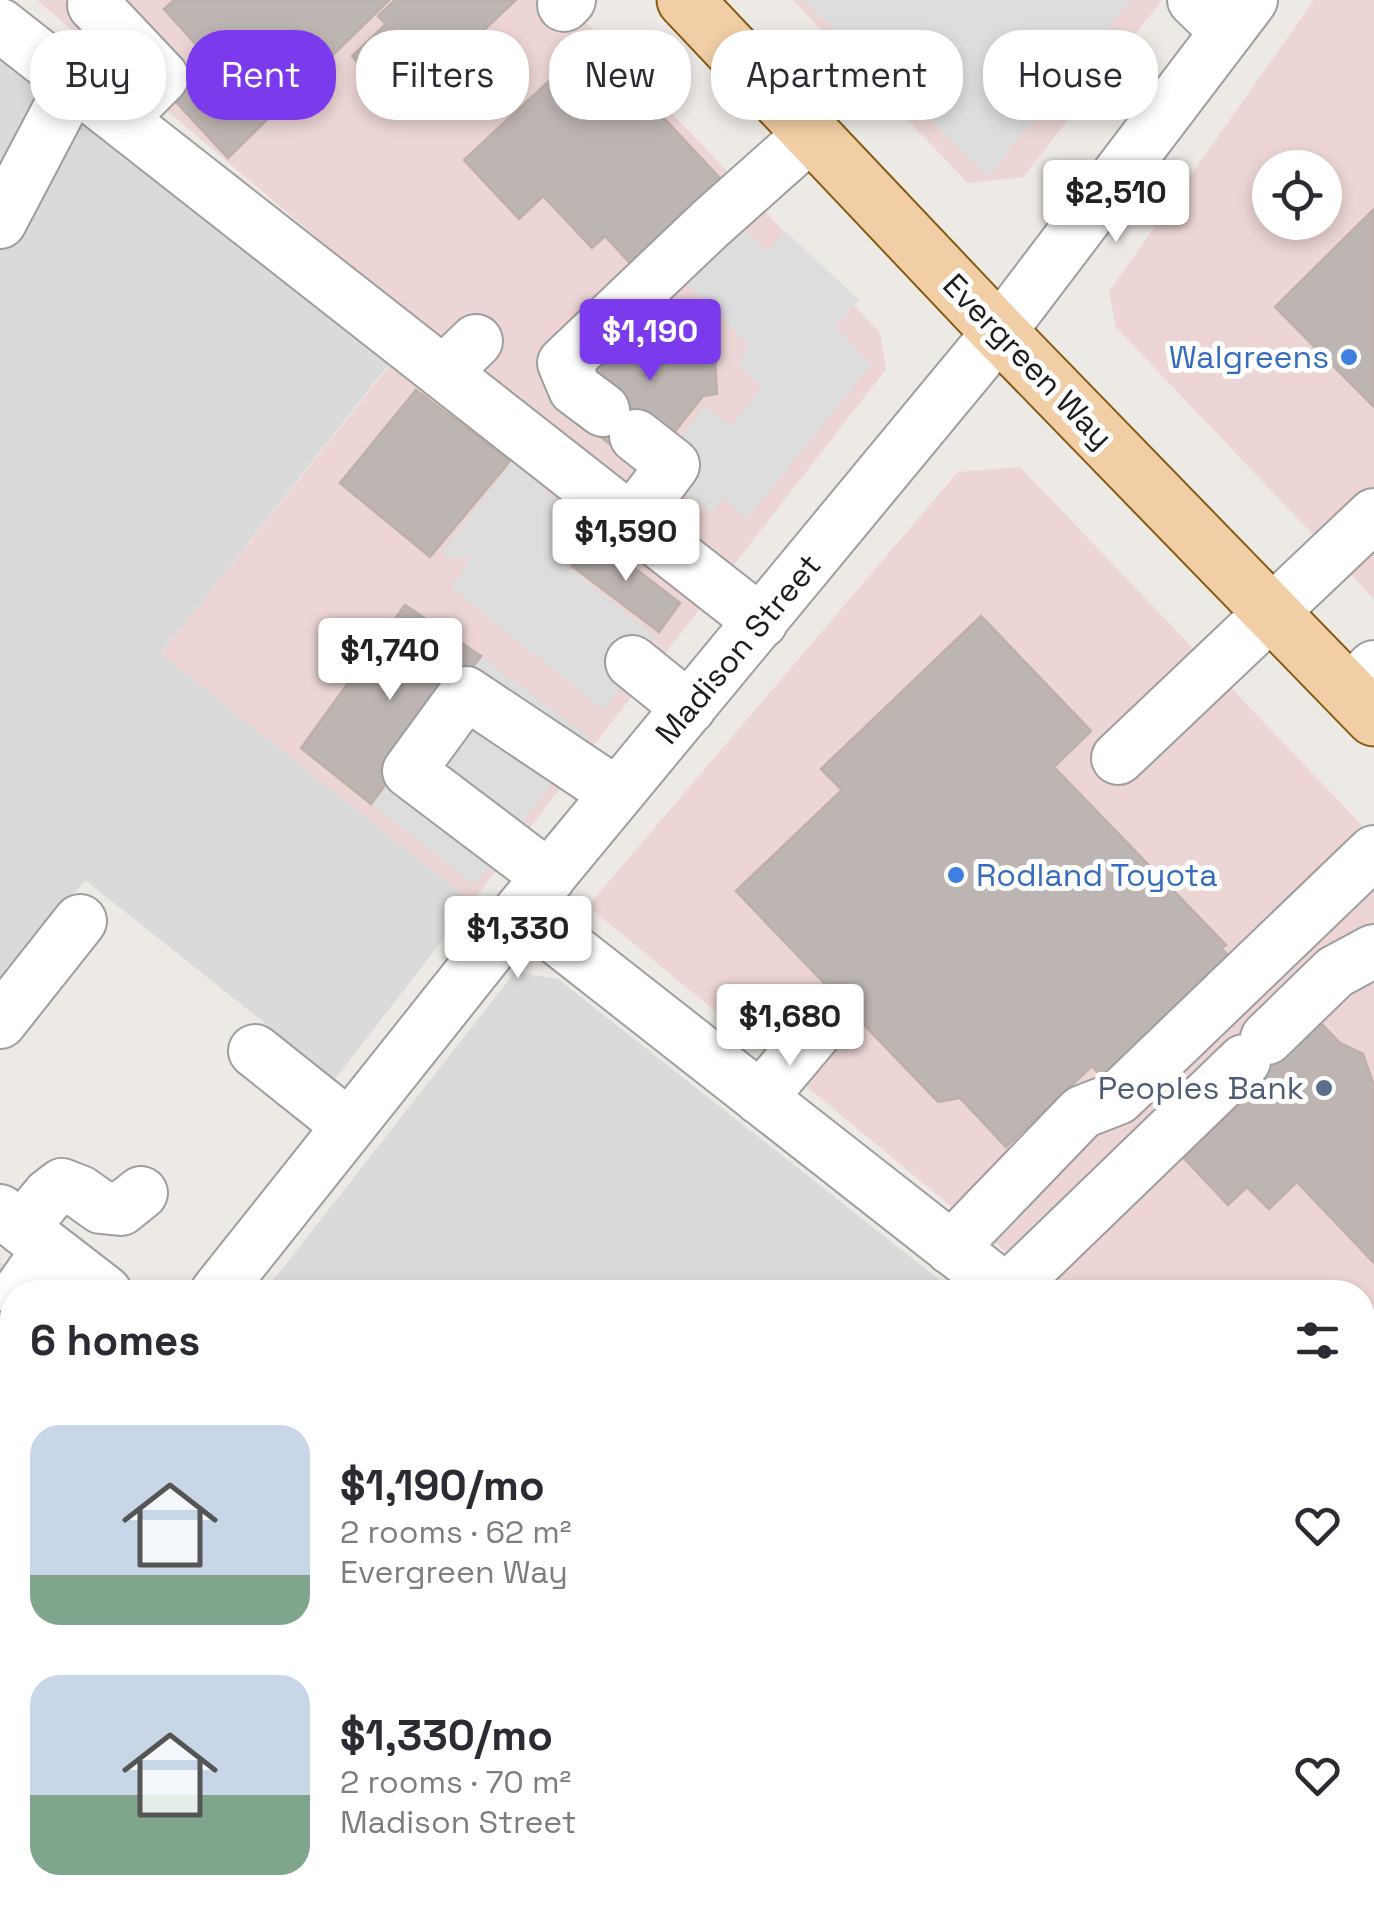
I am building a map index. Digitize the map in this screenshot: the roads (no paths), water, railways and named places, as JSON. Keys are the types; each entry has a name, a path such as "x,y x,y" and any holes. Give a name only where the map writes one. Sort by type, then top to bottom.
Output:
{"main road":[{"name":"Evergreen Way","path":"685,0 998,332 1272,613 1366,692"}],"street":[{"path":"65,30 97,3 121,30"},
{"name":"Madison Street","path":"227,1280 535,894 998,332 1224,11"},
{"path":"0,222 30,86"},
{"path":"122,120 245,191 460,357 546,465 632,520 760,622"},
{"path":"632,520 638,437 576,389 564,363 811,134"},
{"path":"1118,758 1374,515"},
{"path":"632,662 689,708"},
{"path":"617,794 466,693 409,771 535,894 760,1098 992,1280"},
{"path":"952,1248 1082,1112 1118,1098 1374,852"},
{"path":"0,1022 80,921"},
{"path":"1019,1280 1335,972 1374,951"},
{"path":"760,1098 819,1028"},
{"path":"256,1050 350,1126"},
{"path":"19,1280 24,1229 49,1195 62,1185 101,1207 122,1209 141,1193"},
{"path":"24,1229 90,1280"}],"place":[{"name":"Walgreens","path":"1349,357"},
{"name":"Rodland Toyota","path":"956,875"},
{"name":"Peoples Bank","path":"1324,1088"}]}
